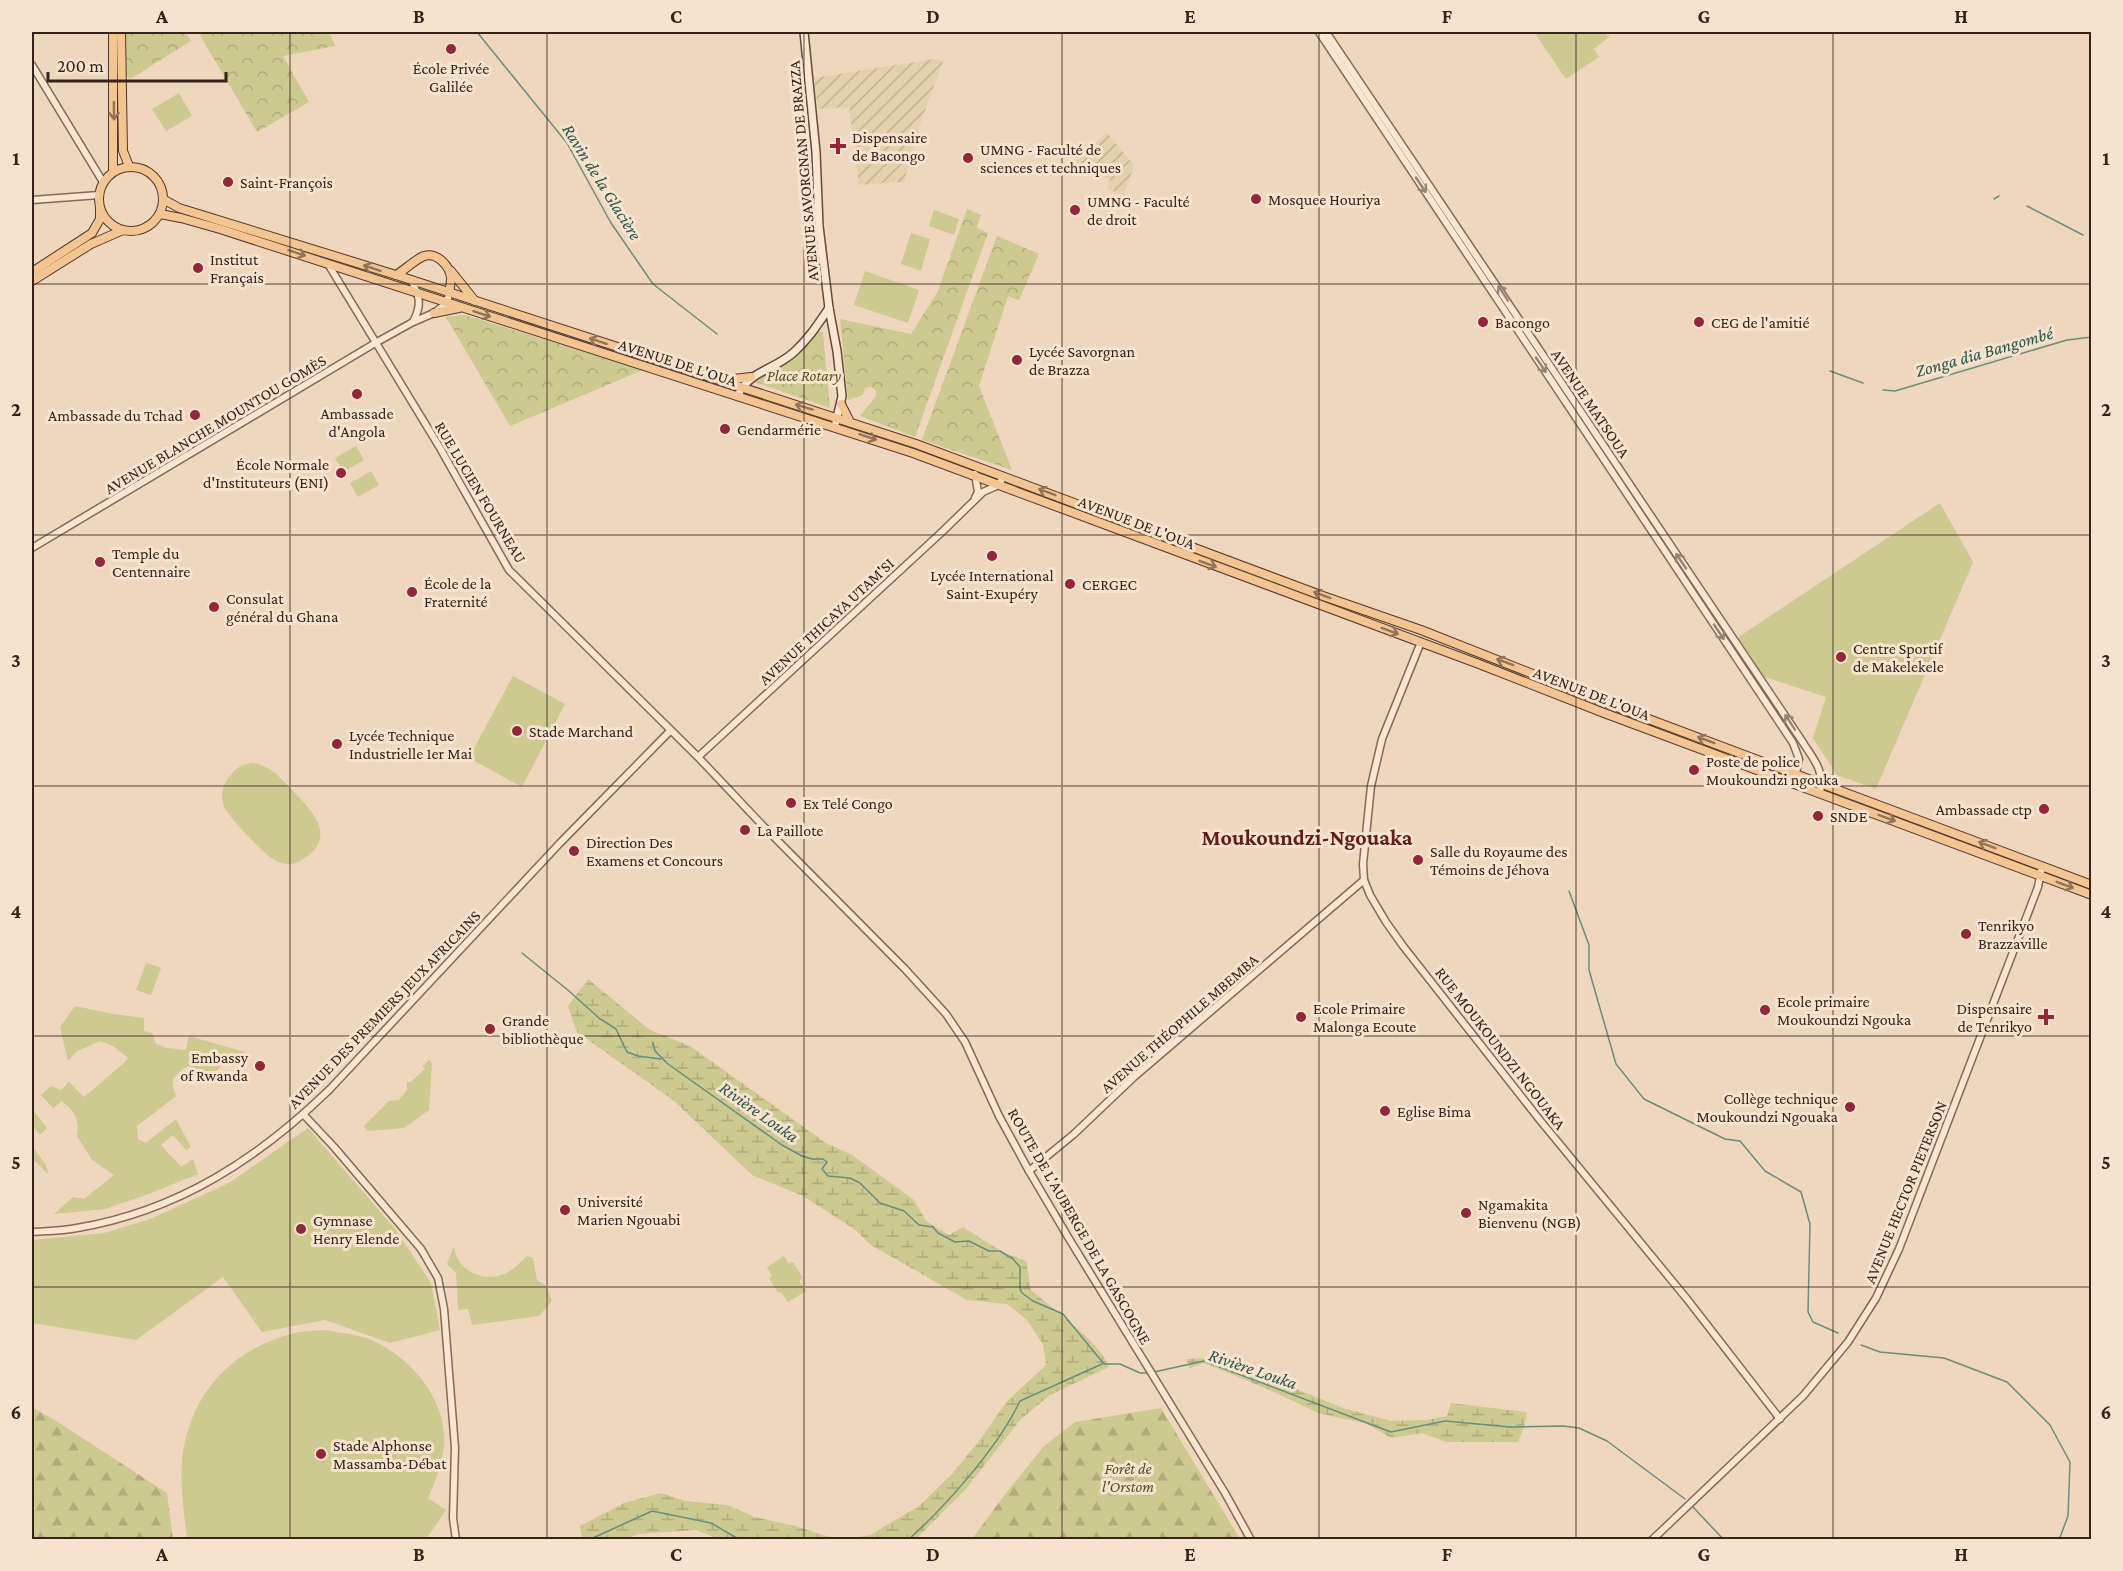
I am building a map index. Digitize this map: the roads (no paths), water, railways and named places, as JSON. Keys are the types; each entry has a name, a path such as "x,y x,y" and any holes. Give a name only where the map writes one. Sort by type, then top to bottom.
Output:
{"main road":[{"path":"113,32 113,171"},
{"path":"121,32 123,151 129,166"},
{"name":"AVENUE SAVORGNAN DE BRAZZA","path":"804,32 816,152 819,226 837,351 841,404 834,427"},
{"path":"32,272 92,233 100,219 99,195 103,182 113,171 129,166 137,167 152,174 161,186 164,199 160,214 148,226 140,230 123,230 91,244 32,282"},
{"name":"AVENUE DE L'OUA","path":"164,199 179,208 396,275 718,380 740,392 834,427 976,471 1003,476 1323,596 1421,630 2091,885"},
{"path":"100,208 108,222 123,230"},
{"name":"AVENUE DE L'OUA","path":"160,214 220,229 462,308 740,392 850,422 976,471 999,485 2091,895"},
{"path":"396,275 426,255 437,258 476,302"},
{"path":"447,267 451,277 449,293"},
{"path":"434,313 462,308"},
{"path":"718,380 751,377 779,363 804,342 829,308"},
{"path":"740,392 751,377"},
{"path":"841,404 850,422"}],"street":[{"name":"AVENUE MATSOUA","path":"1319,32 1793,743 1798,759 1793,783"},
{"name":"AVENUE MATSOUA","path":"1326,32 1796,731 1820,770 1822,783"},
{"path":"32,66 103,182"},
{"path":"32,200 99,195"},
{"name":"RUE LUCIEN FOURNEAU","path":"328,263 377,342 509,570 698,757"},
{"path":"411,280 419,293 417,313 412,322"},
{"path":"447,303 449,293"},
{"name":"AVENUE BLANCHE MOUNTOU GOMÈS","path":"32,548 377,342 412,322 434,313 447,303"},
{"path":"1592,441 1599,437"},
{"path":"971,503 978,492 976,471"},
{"path":"999,485 1003,476"},
{"name":"AVENUE THICAYA UTAM'SI","path":"698,757 983,492 999,485"},
{"name":"RUE MOUKOUNDZI NGOUAKA","path":"1421,642 1385,732 1375,765 1362,864 1364,880 1377,908 1403,946 1552,1135 1687,1299 1780,1419"},
{"name":"AVENUE DES PREMIERS JEUX AFRICAINS","path":"32,1232 75,1229 114,1221 200,1187 259,1152 304,1115 342,1077 560,843 670,731"},
{"name":"ROUTE DE L'AUBERGE DE LA GASCOGNE","path":"698,757 946,1014 965,1042 999,1116 1029,1171 1251,1539"},
{"path":"1820,792 1822,783"},
{"name":"AVENUE HECTOR PIETERSON","path":"1652,1539 1809,1389 1839,1354 1868,1312 1884,1284 1899,1249 2046,867"},
{"name":"AVENUE THÉOPHILE MBEMBA","path":"1029,1171 1074,1134 1134,1077 1364,880"},
{"path":"304,1115 421,1250 438,1278 444,1309 455,1448 453,1518 456,1539"}],"waterway":[{"name":"Ravin de la Glacière","path":"477,32 567,143 611,223 653,284 717,334"},
{"path":"1994,199 1999,196"},
{"path":"2027,206 2083,235"},
{"name":"Zonga dia Bangombé","path":"1883,390 1895,391 2067,340 2092,337"},
{"name":"Zonga dia Bangombé","path":"1830,371 1863,383"},
{"path":"1569,891 1589,945 1589,970 1616,1064 1644,1099 1725,1139 1740,1141 1765,1171 1801,1192 1810,1224 1808,1312 1813,1322 1838,1333"},
{"name":"Rivière Louka","path":"522,953 599,1018 616,1029 627,1052 661,1059"},
{"name":"Rivière Louka","path":"653,1043 655,1051 668,1064 782,1145 802,1156 823,1159 827,1162 822,1169 828,1176 850,1178 860,1183 880,1203 904,1211 919,1225 933,1227 938,1233 955,1242 969,1241 989,1251 1000,1251 1013,1259 1020,1267 1022,1293 1033,1301 1063,1314 1104,1364 1120,1364 1140,1373 1150,1373"},
{"path":"1861,1345 1880,1352 1944,1358 2007,1382 2050,1425 2070,1462 2068,1516 2059,1540"},
{"name":"Rivière Louka","path":"1154,1372 1204,1361 1391,1432 1445,1421 1510,1427 1579,1428 1607,1441 1685,1499"},
{"path":"908,1540 970,1475 999,1437 1020,1401 1102,1364"},
{"name":"Rivière Louka","path":"1693,1507 1724,1540"},
{"path":"593,1538 652,1511 711,1523 742,1540"}],"place":[{"name":"École Privée Galilée","path":"451,49"},
{"name":"Dispensaire de Bacongo","path":"838,146"},
{"name":"UMNG - Faculté de sciences et techniques","path":"968,158"},
{"name":"Saint-François","path":"228,182"},
{"name":"Mosquee Houriya","path":"1256,199"},
{"name":"UMNG - Faculté de droit","path":"1075,210"},
{"name":"Institut Français","path":"198,268"},
{"name":"Bacongo","path":"1483,322"},
{"name":"CEG de l'amitié","path":"1699,322"},
{"name":"Lycée Savorgnan de Brazza","path":"1017,360"},
{"name":"Ambassade d'Angola","path":"357,394"},
{"name":"Ambassade du Tchad","path":"195,415"},
{"name":"Gendarmérie","path":"725,429"},
{"name":"École Normale d'Instituteurs (ENI)","path":"341,473"},
{"name":"Lycée International Saint-Exupéry","path":"992,556"},
{"name":"Temple du Centennaire","path":"100,562"},
{"name":"CERGEC","path":"1070,584"},
{"name":"École de la Fraternité","path":"412,592"},
{"name":"Consulat général du Ghana","path":"214,607"},
{"name":"Centre Sportif de Makelekele","path":"1841,657"},
{"name":"Stade Marchand","path":"517,731"},
{"name":"Lycée Technique Industrielle 1er Mai","path":"337,744"},
{"name":"Poste de police Moukoundzi ngouka","path":"1694,770"},
{"name":"Ex Telé Congo","path":"791,803"},
{"name":"Ambassade ctp","path":"2044,809"},
{"name":"SNDE","path":"1818,816"},
{"name":"La Paillote","path":"745,830"},
{"name":"Direction Des Examens et Concours","path":"574,851"},
{"name":"Salle du Royaume des Témoins de Jéhova","path":"1418,860"},
{"name":"Tenrikyo Brazzaville","path":"1966,934"},
{"name":"Ecole primaire Moukoundzi Ngouka","path":"1765,1010"},
{"name":"Ecole Primaire Malonga Ecoute","path":"1301,1017"},
{"name":"Dispensaire de Tenrikyo","path":"2046,1017"},
{"name":"Grande bibliothèque","path":"490,1029"},
{"name":"Embassy of Rwanda","path":"260,1066"},
{"name":"Collège technique Moukoundzi Ngouaka","path":"1850,1107"},
{"name":"Eglise Bima","path":"1385,1111"},
{"name":"Université Marien Ngouabi","path":"565,1210"},
{"name":"Ngamakita Bienvenu (NGB)","path":"1466,1213"},
{"name":"Gymnase Henry Elende","path":"301,1229"},
{"name":"Stade Alphonse Massamba-Débat","path":"321,1454"}],"district":[{"name":"Moukoundzi-Ngouaka","path":"1307,837"}],"park label":[{"name":"Place Rotary","path":"804,375"},
{"name":"Forêt de l'Orstom","path":"1128,1477"}]}
